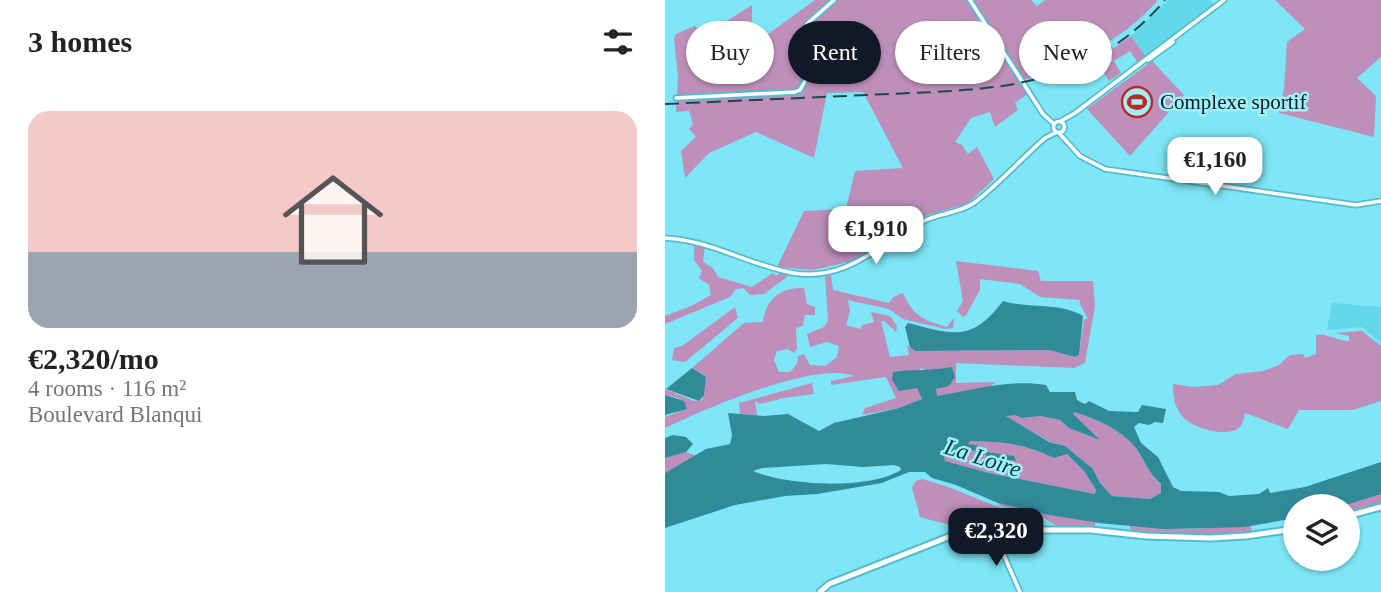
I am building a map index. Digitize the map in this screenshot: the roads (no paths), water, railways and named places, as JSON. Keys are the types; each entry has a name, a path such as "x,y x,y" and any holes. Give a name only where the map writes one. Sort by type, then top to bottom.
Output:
{"main road":[{"path":"1360,513 1381,507"},
{"path":"820,592 829,584 961,532 995,535 1037,530 1073,530 1210,538 1283,531"}],"street":[{"path":"676,98 800,90 804,81 807,24 834,0"},
{"path":"971,0 1043,114 1059,125 1067,140"},
{"path":"665,238 714,246 793,273 819,273 850,266 924,221 969,206 1059,125 1167,47 1224,0"},
{"path":"1058,132 1059,125"},
{"path":"1058,132 1059,125"},
{"path":"1050,134 1058,132"},
{"path":"1058,132 1086,161 1105,169 1356,205 1381,201"},
{"path":"995,535 1020,592"}],"railway":[{"path":"665,104 950,91 1028,81 1064,71 1100,54 1133,31 1165,0"}],"place":[{"name":"Complexe sportif","path":"1137,102"}],"water label":[{"name":"La Loire","path":"983,458"}]}
